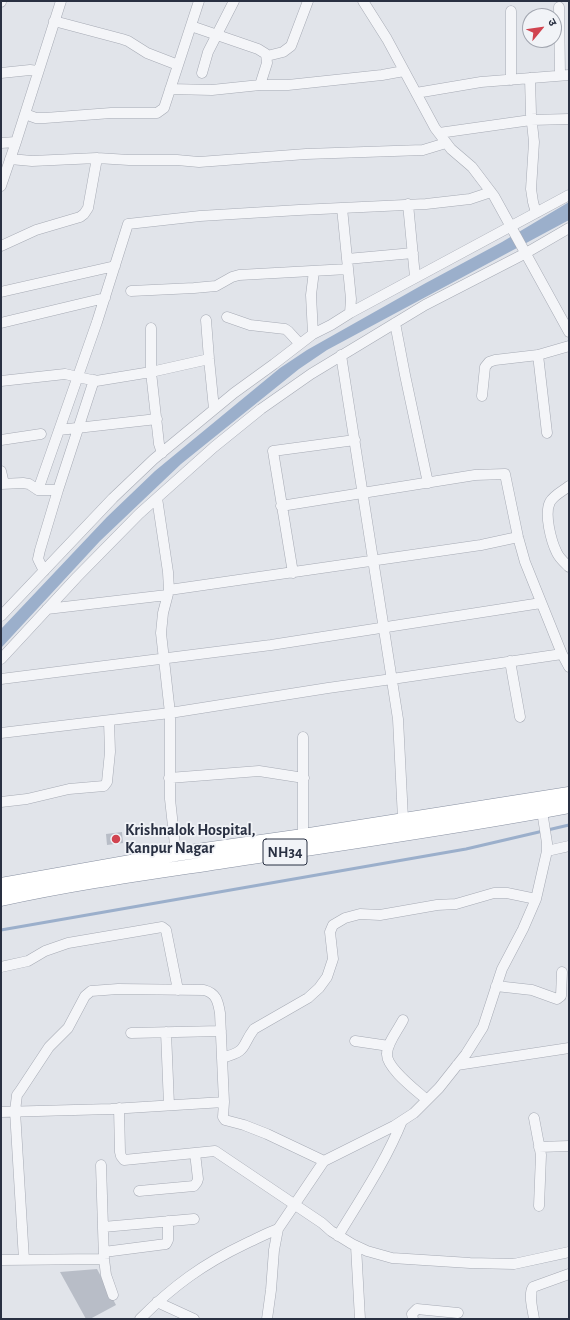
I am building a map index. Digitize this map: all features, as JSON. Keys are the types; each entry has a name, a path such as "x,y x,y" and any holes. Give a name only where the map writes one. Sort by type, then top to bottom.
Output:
{"highway":[{"name":"NH34","path":"1,885 176,854 303,836 569,794"},
{"name":"NH34","path":"1,899 40,890 108,879 406,834 543,817 569,806"}],"street":[{"path":"1,186 61,1"},
{"path":"25,114 36,118 45,118 111,113 157,113 164,108 199,1"},
{"path":"202,73 208,52 234,1"},
{"path":"266,56 283,52 291,46 308,1"},
{"path":"363,1 438,133 451,149 472,167 491,192 569,332"},
{"path":"416,93 470,83 565,75 559,7"},
{"path":"511,11 511,80"},
{"path":"54,22 128,41 147,53 178,65"},
{"path":"191,26 262,51 266,56 267,63 260,85"},
{"path":"1,73 30,70 38,71"},
{"path":"170,89 212,90 260,85 288,85 382,75 404,71"},
{"path":"530,78 531,120 535,156 532,189 536,213"},
{"path":"438,133 531,120 569,119"},
{"path":"1,144 16,142"},
{"path":"10,159 32,161 97,158 198,162 306,154 423,150 446,143"},
{"path":"1,246 36,230 80,217 84,214 88,208 97,158"},
{"path":"40,490 59,430 105,298 128,224 200,216 470,199 491,192"},
{"path":"1,616 113,498 162,453 214,409 313,334 415,277 512,228 569,195"},
{"path":"408,204 415,277"},
{"path":"342,208 351,299 350,313"},
{"path":"1,659 123,530 214,447 261,409 310,374 395,323 524,250 569,228"},
{"path":"347,258 413,253"},
{"path":"1,292 115,266"},
{"path":"131,291 216,286 232,277 239,275 348,269"},
{"path":"313,334 311,295 314,271"},
{"path":"1,323 105,298"},
{"path":"227,317 250,325 288,330 300,344"},
{"path":"206,320 208,360 214,409"},
{"path":"395,323 428,483"},
{"path":"150,328 151,372 162,453"},
{"path":"482,396 485,367 489,362 538,355 569,346"},
{"path":"341,355 398,719 403,819 406,834"},
{"path":"538,355 547,433"},
{"path":"1,381 65,374 94,380 151,372 208,360"},
{"path":"44,570 38,559 40,550 56,490 94,380"},
{"path":"59,430 157,419"},
{"path":"1,440 41,434"},
{"path":"292,573 273,451 355,440"},
{"path":"1,471 3,484 26,483 40,490 56,490"},
{"path":"281,506 475,475 505,474 518,537 525,562 569,668"},
{"path":"569,486 551,500 547,509 547,516 555,548 559,557 569,567"},
{"path":"157,498 168,572 168,593 163,613 162,633 170,713 169,778 176,854"},
{"path":"47,609 168,593 373,560 481,545 518,537"},
{"path":"1,679 279,644 541,603"},
{"path":"1,733 170,713 328,688 562,654"},
{"path":"510,662 520,716"},
{"path":"1,802 27,799 69,789 104,786 107,782 110,752 109,721"},
{"path":"303,737 303,836"},
{"path":"169,778 246,772 259,772 304,778"},
{"path":"267,1319 274,1250 278,1229 324,1161 414,1113 439,1088 466,1054 483,1027 502,969 523,929 536,899 547,847 543,817"},
{"path":"547,847 569,846"},
{"path":"222,1058 241,1051 254,1029 308,998 319,988 327,977 333,959 330,932 333,925 345,918 360,914 380,915 430,906 456,904 494,893 507,893 536,899"},
{"path":"1,967 28,962 45,951 68,943 162,926 166,930 178,990"},
{"path":"496,986 532,990 556,999 561,996 562,972"},
{"path":"24,1260 15,1111 17,1096 49,1047 68,1028 87,993 97,990 204,990 213,994 218,1002 221,1031 224,1102 223,1117 225,1120 244,1125 324,1161"},
{"path":"403,1020 389,1046 387,1058 392,1066 427,1100"},
{"path":"130,1033 221,1031"},
{"path":"166,1032 169,1105"},
{"path":"355,1041 389,1046"},
{"path":"457,1065 569,1048"},
{"path":"1,1112 119,1108 224,1102"},
{"path":"119,1108 120,1152 124,1160 209,1151 215,1152 338,1236 367,1251 392,1258 514,1264 569,1252"},
{"path":"534,1118 541,1160 539,1206"},
{"path":"338,1236 396,1137 402,1120"},
{"path":"539,1147 569,1146"},
{"path":"138,1192 194,1186 198,1179 195,1153"},
{"path":"101,1164 104,1256 107,1279 113,1295"},
{"path":"103,1227 194,1219"},
{"path":"1,1260 104,1256 166,1244 168,1240 168,1221"},
{"path":"140,1319 157,1302 190,1275 224,1254 278,1229"},
{"path":"356,1246 360,1319"},
{"path":"534,1319 531,1295 531,1290 533,1287 569,1274"},
{"path":"157,1302 194,1319"},
{"path":"413,1319 412,1314 417,1309 458,1312"}],"water":[{"path":"569,202 569,220 327,350 299,369 181,464 100,541 1,648 1,629 107,517 155,471 280,368 307,350 502,242"}],"building":[{"path":"122,832 123,843 107,845 106,834"},
{"path":"97,1269 116,1305 90,1319 86,1319 60,1272"}],"waterway":[{"path":"1,930 466,849 569,825"}],"place":[{"name":"Krishnalok Hospital, Kanpur Nagar","path":"116,839"}]}
